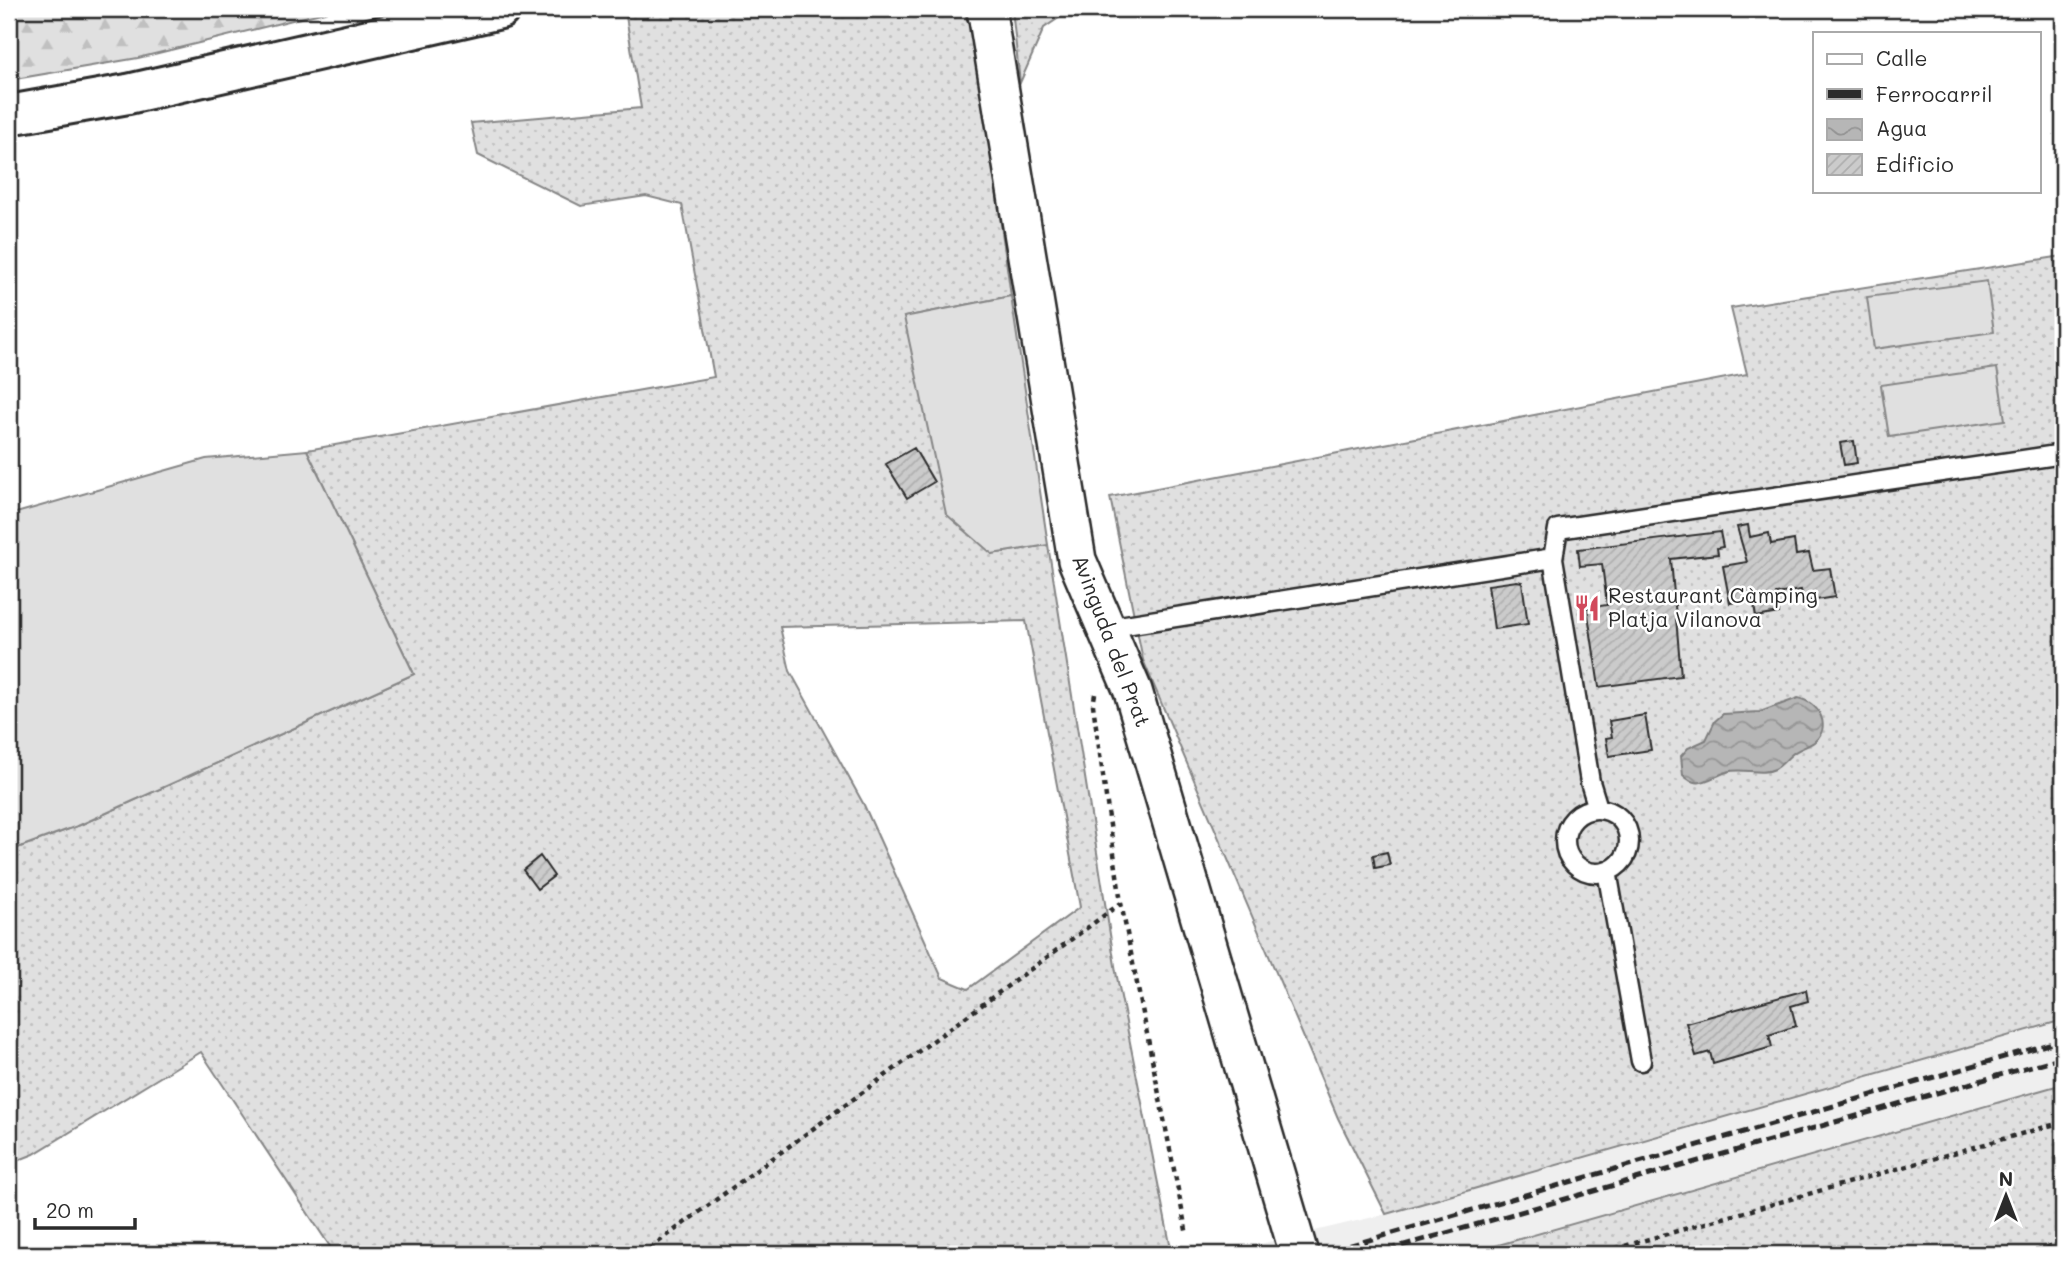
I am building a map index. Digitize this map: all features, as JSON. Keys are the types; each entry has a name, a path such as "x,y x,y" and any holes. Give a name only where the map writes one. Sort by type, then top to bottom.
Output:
{"main road":[{"path":"9,115 128,94 500,9"}],"street":[{"name":"Avinguda del Prat","path":"987,10 1077,560 1133,691 1298,1254"}],"lane":[{"path":"1598,808 1590,782 1553,558 1558,529 2063,454"},
{"path":"1106,628 1553,558"},
{"path":"1598,808 1619,816 1629,836 1625,858 1607,871 1595,873 1583,870 1573,863 1566,852 1564,839 1572,821 1579,814 1598,808"},
{"path":"1607,871 1641,1061"}],"path":[{"path":"1096,692 1093,705 1121,903 1187,1236"},
{"path":"642,1254 1121,903"},
{"path":"1595,1254 2063,1122"},
{"path":"2027,1254 2058,1243 2063,1244"}],"shaded area":[{"path":"2063,1020 2063,1084 1467,1254 1218,1254 1386,1214"}],"green space":[{"path":"9,9 337,9 138,58 9,80"},
{"path":"971,9 1011,296 904,317 992,554 1048,545 1116,972 1172,1254 335,1254 201,1052 34,1154 9,1164 9,851 80,825 414,674 307,450 714,377 682,205 646,196 581,206 478,155 471,123 641,108 625,10","holes":["1026,621 1080,907 968,989 942,978 864,805 790,671 780,627"]},
{"path":"1012,9 1072,9 1044,28 1020,83"},
{"path":"2063,256 2063,1020 1386,1214 1338,1118 1143,660 1110,497 1747,374 1731,308"},
{"path":"1987,281 1994,332 1874,349 1867,297"},
{"path":"1011,296 1048,545 992,554 946,514 904,317"},
{"path":"1997,368 2005,420 1889,437 1881,385"},
{"path":"307,450 414,674 80,825 9,851 9,515 206,459"},
{"path":"2063,1084 2063,1254 1467,1254"}],"water":[{"path":"1798,698 1817,709 1823,722 1820,736 1793,753 1777,768 1764,772 1733,771 1699,782 1689,780 1683,775 1681,756 1688,748 1706,740 1715,721 1723,714 1760,712"}],"building":[{"path":"1854,441 1857,463 1844,465 1840,443"},
{"path":"914,448 934,482 907,498 886,464"},
{"path":"1748,525 1750,537 1769,533 1771,544 1794,540 1796,555 1809,553 1813,570 1830,568 1835,597 1803,602 1801,590 1776,594 1779,613 1756,617 1753,599 1730,603 1723,566 1747,562 1737,527"},
{"path":"1720,532 1723,547 1717,548 1718,554 1671,559 1681,676 1599,687 1587,608 1607,605 1602,564 1580,566 1578,549"},
{"path":"1522,582 1528,624 1494,629 1488,585"},
{"path":"1645,715 1651,750 1609,756 1606,738 1612,737 1609,721"},
{"path":"1387,852 1390,865 1375,868 1373,855"},
{"path":"540,856 554,876 537,889 523,870"},
{"path":"1806,990 1808,1001 1791,1006 1796,1026 1769,1035 1772,1047 1713,1064 1710,1052 1696,1056 1686,1023"}],"railway":[{"path":"1320,1254 2063,1040"},
{"path":"1373,1254 2063,1057"}],"place":[{"name":"Restaurant Càmping Platja Vilanova","path":"1587,608"}]}
